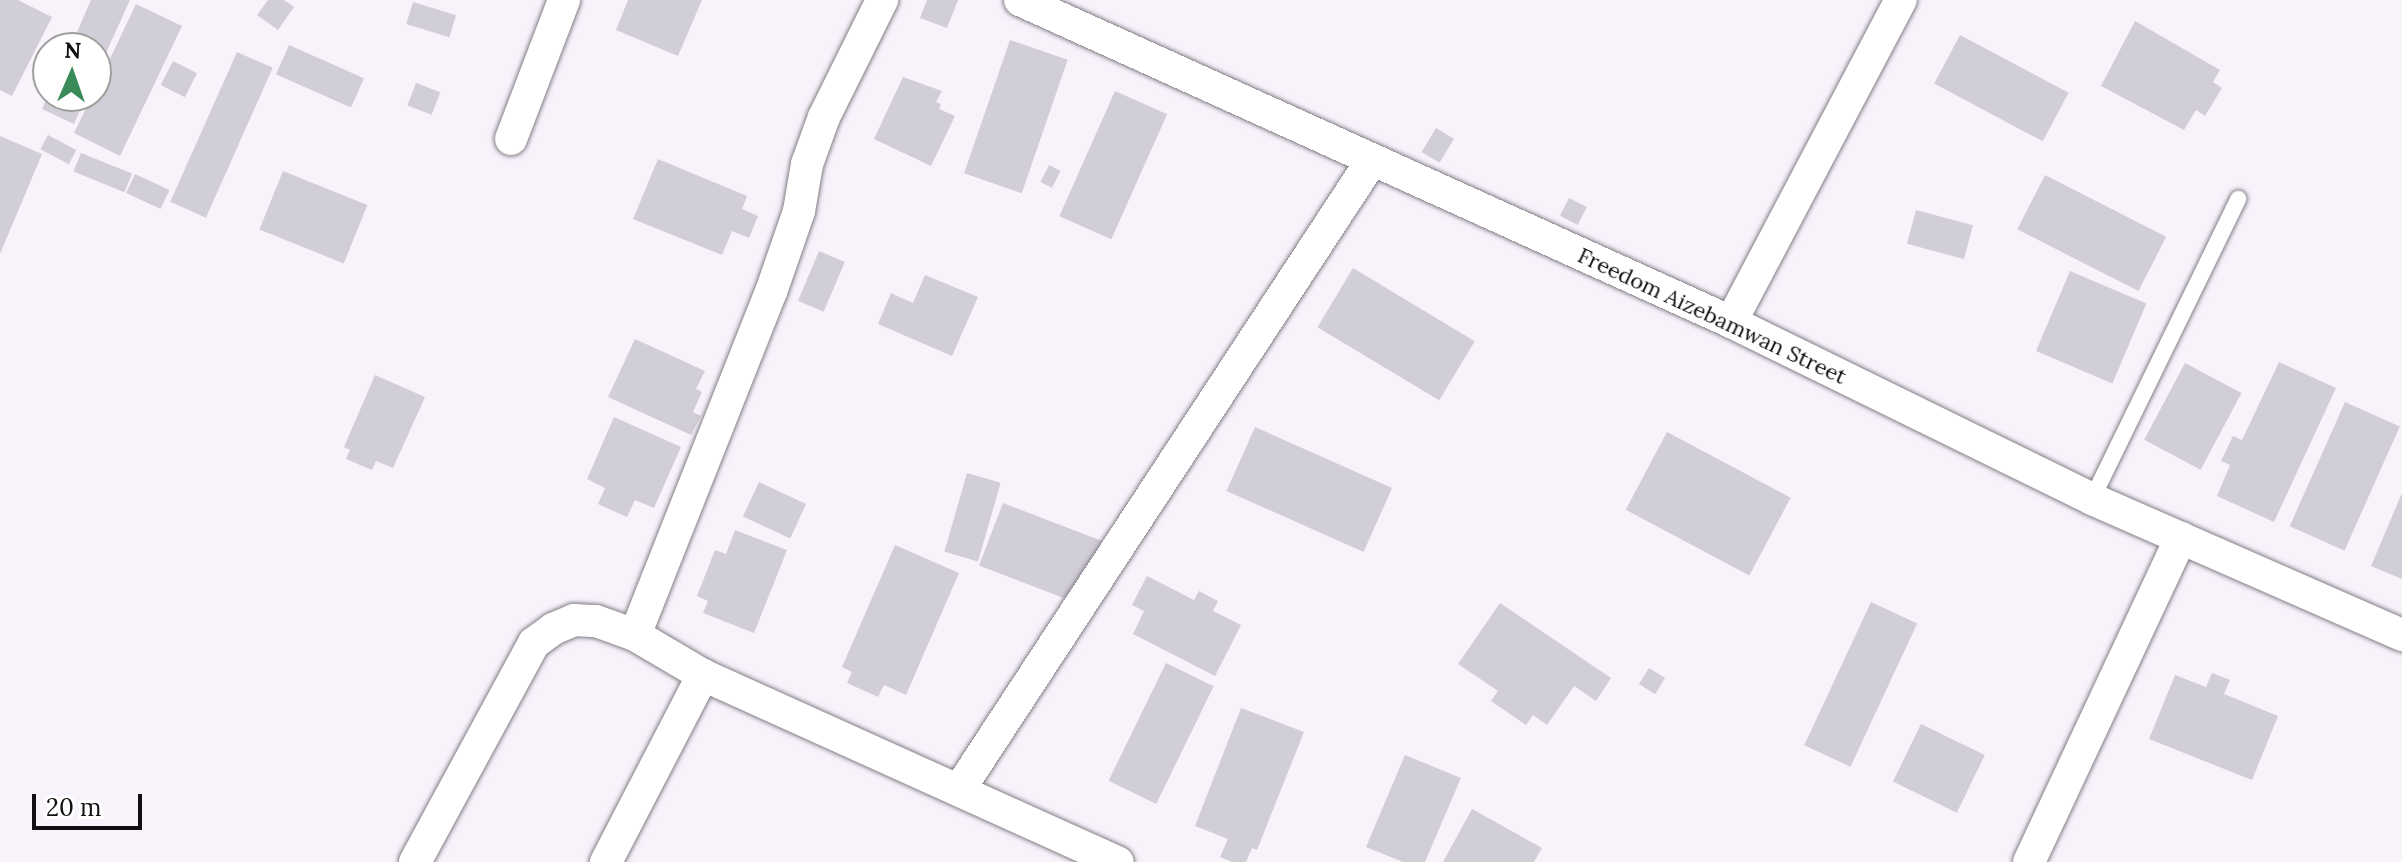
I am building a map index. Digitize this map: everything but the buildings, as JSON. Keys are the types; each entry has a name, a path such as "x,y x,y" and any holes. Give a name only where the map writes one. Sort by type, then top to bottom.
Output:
{"street":[{"path":"511,139 564,0"},
{"path":"635,635 771,292 799,211 807,164 824,117 882,0"},
{"name":"Freedom Aizebamwan Street","path":"1020,0 1731,322 2092,499 2402,635"},
{"path":"1731,322 1901,0"},
{"path":"959,790 1372,160"},
{"path":"2029,862 2181,538"},
{"path":"415,862 534,643 553,629 574,620 596,621 635,635 703,675 1110,861"},
{"path":"606,862 703,675"}],"lane":[{"path":"2092,499 2238,199"}]}
